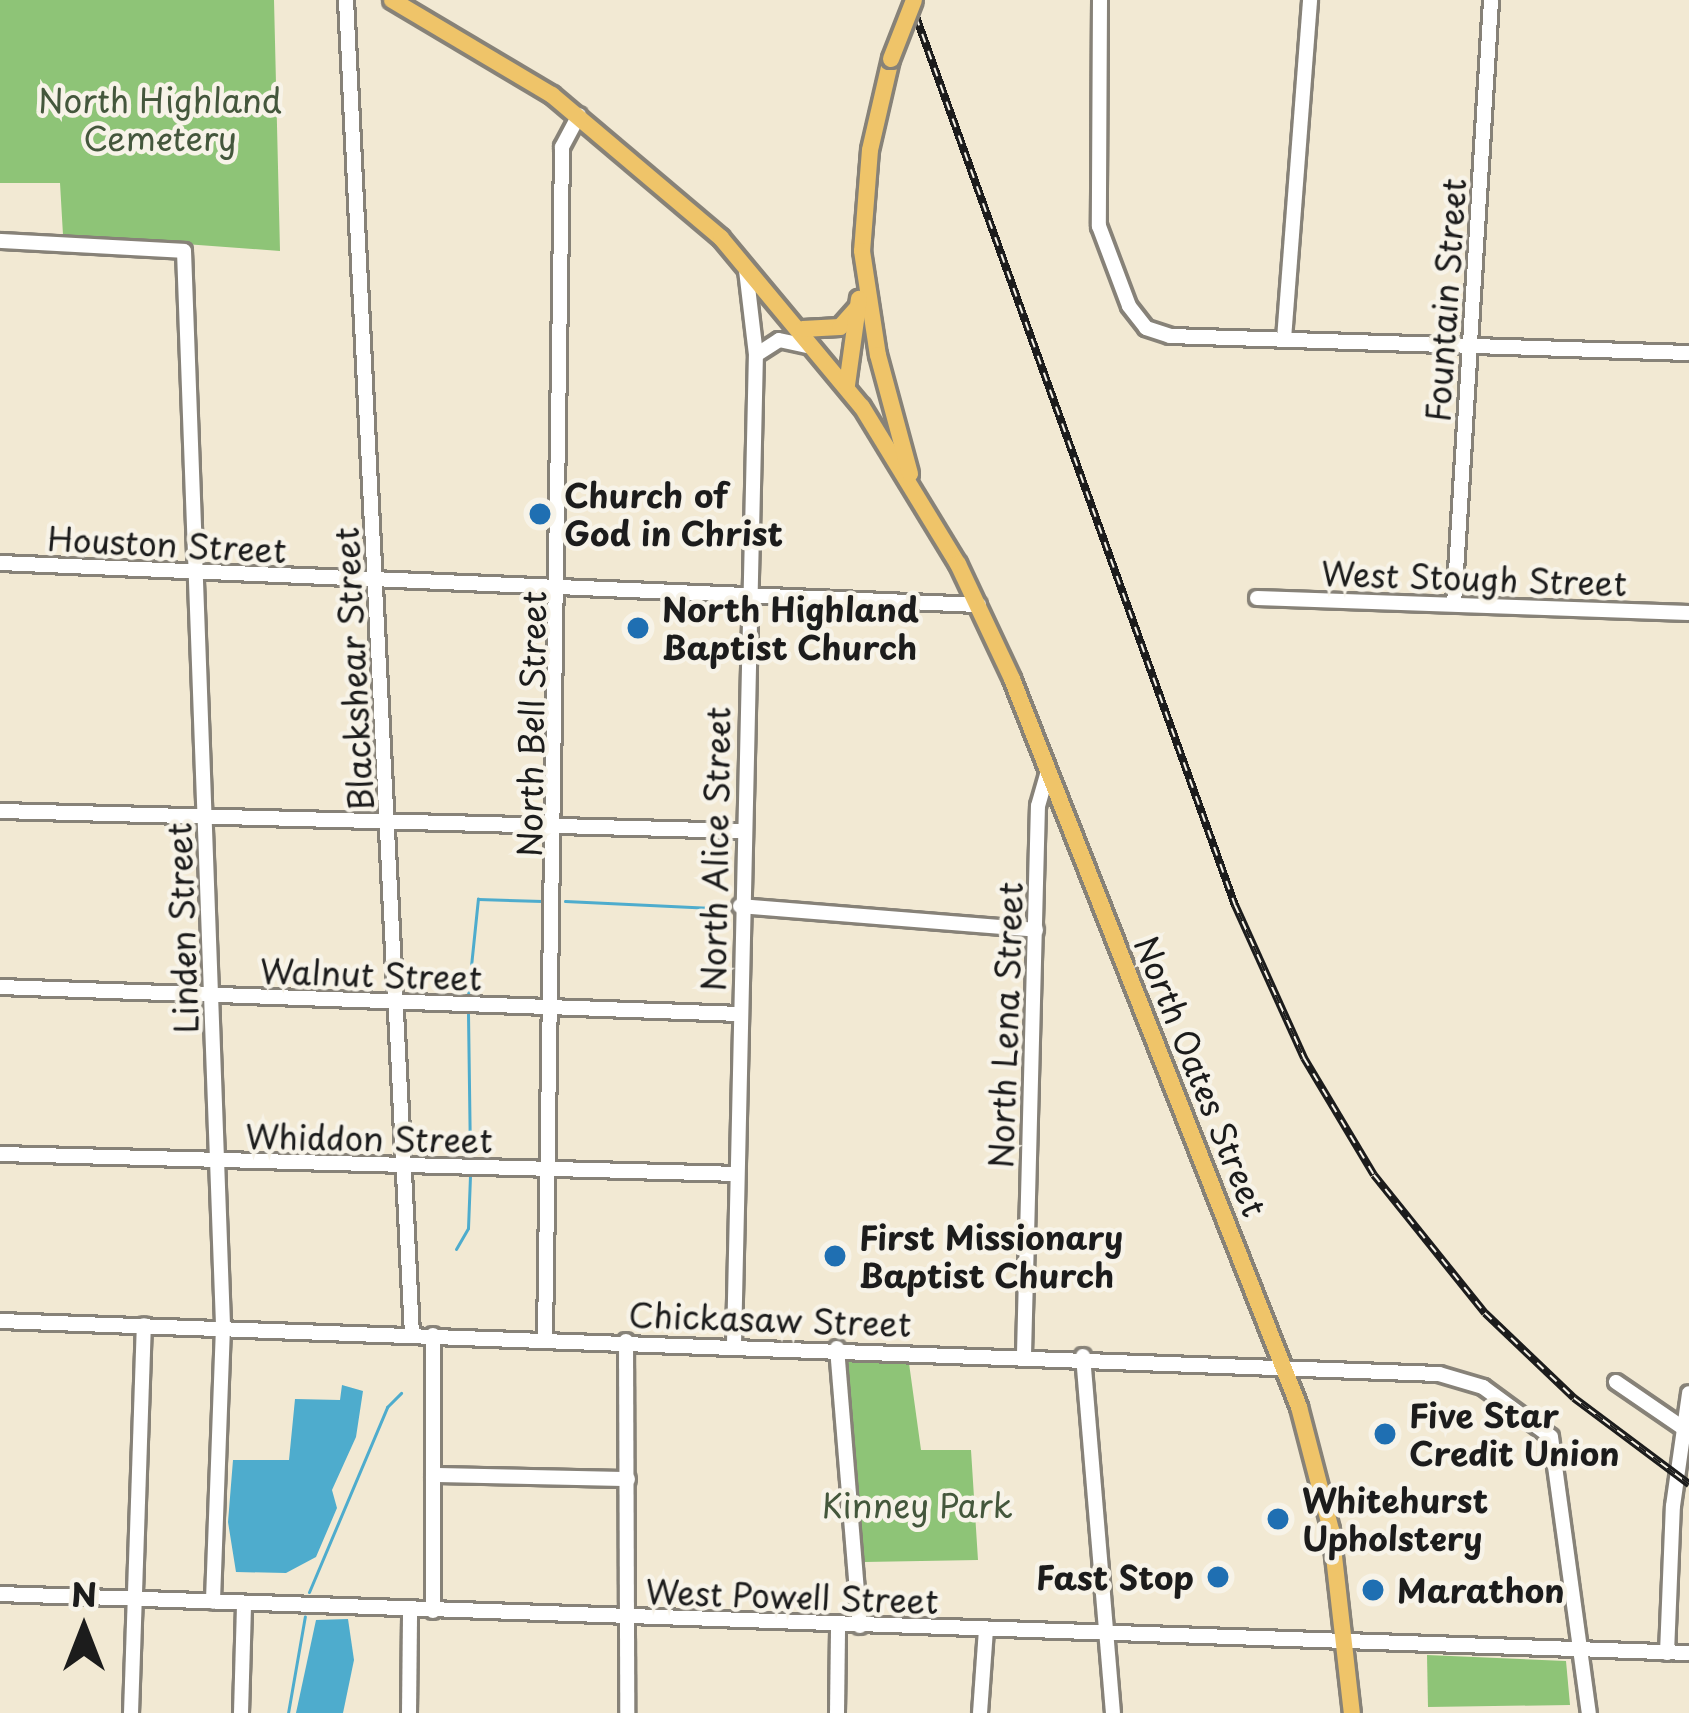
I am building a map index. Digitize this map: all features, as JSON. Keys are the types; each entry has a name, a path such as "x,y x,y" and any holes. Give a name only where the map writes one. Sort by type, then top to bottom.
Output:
{"main road":[{"path":"392,0 579,115 746,265 830,360 913,487"},
{"path":"830,360 859,303 870,151 891,59 914,0"},
{"path":"862,251 872,326 913,487"},
{"path":"803,329 840,327 859,303"},
{"path":"830,360 864,354 872,326"},
{"name":"North Oates Street","path":"913,487 979,605 1282,1363 1325,1499 1352,1713"}],"street":[{"name":"Blackshear Street","path":"346,0 412,1334"},
{"path":"1100,0 1099,226 1129,306 1157,334 1689,352"},
{"path":"1284,339 1310,0"},
{"name":"Fountain Street","path":"1454,604 1491,0"},
{"name":"North Bell Street","path":"545,1339 561,590 562,147 579,115"},
{"name":"Linden Street","path":"0,241 184,251 224,1328 213,1602"},
{"name":"North Alice Street","path":"734,1344 740,906 756,355 746,265"},
{"path":"756,355 778,340 830,360"},
{"name":"Houston Street","path":"0,563 748,599 979,605"},
{"name":"West Stough Street","path":"1257,598 1689,613"},
{"name":"North Lena Street","path":"1024,1354 1038,806 1048,771"},
{"path":"0,811 556,822 742,831"},
{"path":"740,906 1036,930"},
{"name":"Walnut Street","path":"0,986 740,1014"},
{"name":"Whiddon Street","path":"0,1154 737,1174"},
{"name":"Chickasaw Street","path":"0,1321 1282,1363 1439,1374 1528,1414 1551,1437 1562,1478 1582,1651"},
{"path":"130,1713 144,1325"},
{"path":"433,1335 434,1611"},
{"path":"626,1341 627,1713"},
{"path":"837,1348 860,1626"},
{"path":"1084,1356 1113,1713"},
{"path":"1616,1382 1688,1431"},
{"path":"1667,1653 1672,1530 1689,1394"},
{"path":"433,1475 628,1479"},
{"path":"1672,1530 1689,1539"},
{"name":"West Powell Street","path":"0,1594 1689,1653"},
{"path":"241,1713 244,1603"},
{"path":"409,1713 410,1610"},
{"path":"837,1713 838,1625"},
{"path":"980,1713 986,1630"},
{"path":"1582,1651 1589,1713"}],"green space":[{"name":"North Highland Cemetery","path":"0,0 274,0 280,251 63,235 60,183 0,183"},
{"name":"Kinney Park","path":"846,1354 908,1356 921,1450 971,1450 978,1560 864,1562"},
{"path":"1427,1655 1566,1661 1570,1705 1428,1707"}],"water":[{"path":"342,1385 363,1391 356,1437 332,1490 337,1508 316,1557 286,1573 236,1572 228,1522 233,1460 289,1460 295,1399 340,1400"},
{"path":"348,1619 354,1660 343,1713 296,1713 316,1620"}],"waterway":[{"path":"468,995 478,899 542,901"},
{"path":"565,901 734,909"},
{"path":"468,1014 470,1153"},
{"path":"456,1249 468,1228 470,1176"},
{"path":"309,1592 387,1407 401,1393"},
{"path":"288,1713 305,1616"}],"railway":[{"path":"910,0 1235,905 1304,1058 1374,1175 1485,1313 1574,1398 1689,1484"}],"place":[{"name":"Church of God in Christ","path":"540,514"},
{"name":"North Highland Baptist Church","path":"638,628"},
{"name":"First Missionary Baptist Church","path":"835,1256"},
{"name":"Five Star Credit Union","path":"1385,1434"},
{"name":"Whitehurst Upholstery","path":"1278,1519"},
{"name":"Fast Stop","path":"1218,1577"},
{"name":"Marathon","path":"1373,1590"}]}
